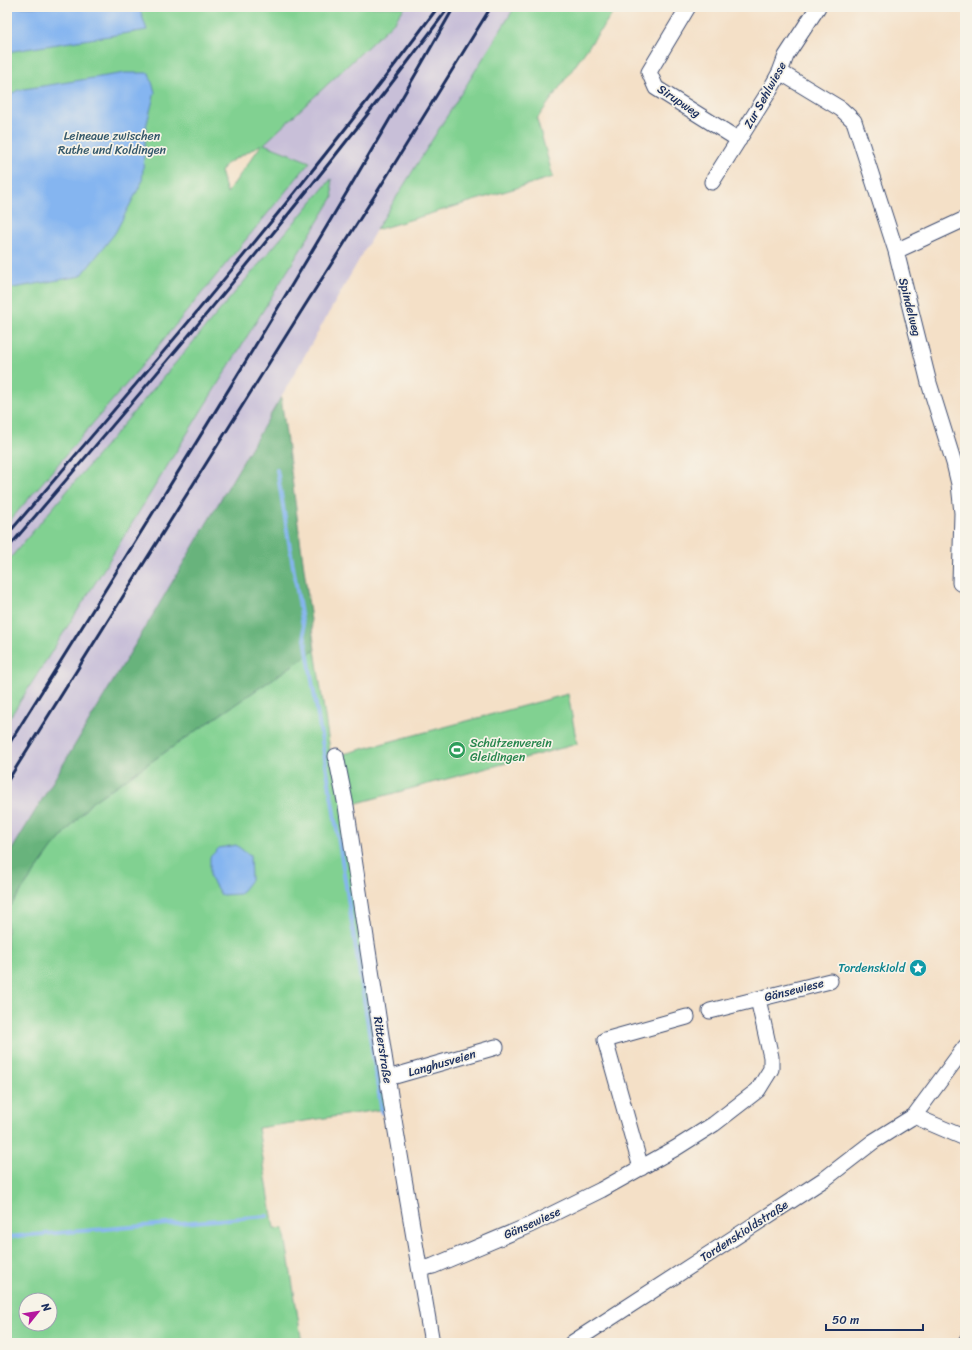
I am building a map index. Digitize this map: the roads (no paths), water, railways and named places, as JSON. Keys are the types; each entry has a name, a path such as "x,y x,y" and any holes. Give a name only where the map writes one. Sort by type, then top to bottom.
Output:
{"street":[{"name":"Sirupweg","path":"688,7 649,72 656,88 739,140"},
{"name":"Zur Sehlwiese","path":"712,182 780,72 786,56 818,7"},
{"name":"Spindelweg","path":"780,72 841,109 854,121 896,251 929,383 959,484 962,513 960,583"},
{"path":"896,251 965,219"},
{"name":"Ritterstraße","path":"336,756 346,806 388,1078 432,1343"},
{"name":"Gänsewiese","path":"710,1011 830,981"},
{"name":"Gänsewiese","path":"420,1269 433,1266 530,1225 601,1190 676,1148 708,1128 758,1090 771,1069 771,1056 758,999"},
{"path":"641,1168 605,1040 687,1017"},
{"name":"Langhusveien","path":"388,1078 496,1047"},
{"name":"Tordenskioldstraße","path":"572,1343 826,1178 874,1142 914,1116 965,1047"},
{"path":"914,1116 965,1138"}],"water":[{"path":"7,7 139,7 147,30 7,52"},
{"path":"125,73 149,73 155,92 146,127 142,182 115,233 81,276 13,288 7,285 7,97 18,90"},
{"path":"236,845 250,856 251,880 240,894 221,895 210,877 210,857 219,848"}],"waterway":[{"path":"277,470 382,1113"},
{"path":"7,1237 267,1216"}],"tram line":[{"path":"956,1343 965,1328"}],"railway":[{"path":"7,535 173,341 335,143 438,7"},
{"path":"7,549 233,282 343,146 449,7"},
{"path":"7,747 235,380 346,194 454,7"},
{"path":"7,782 382,184 491,7"}],"place":[{"name":"Schützenverein Gleidingen","path":"457,750"},
{"name":"Tordenskiold","path":"918,968"}],"park label":[{"name":"Leineaue zwischen Ruthe und Koldingen","path":"112,143"}]}
